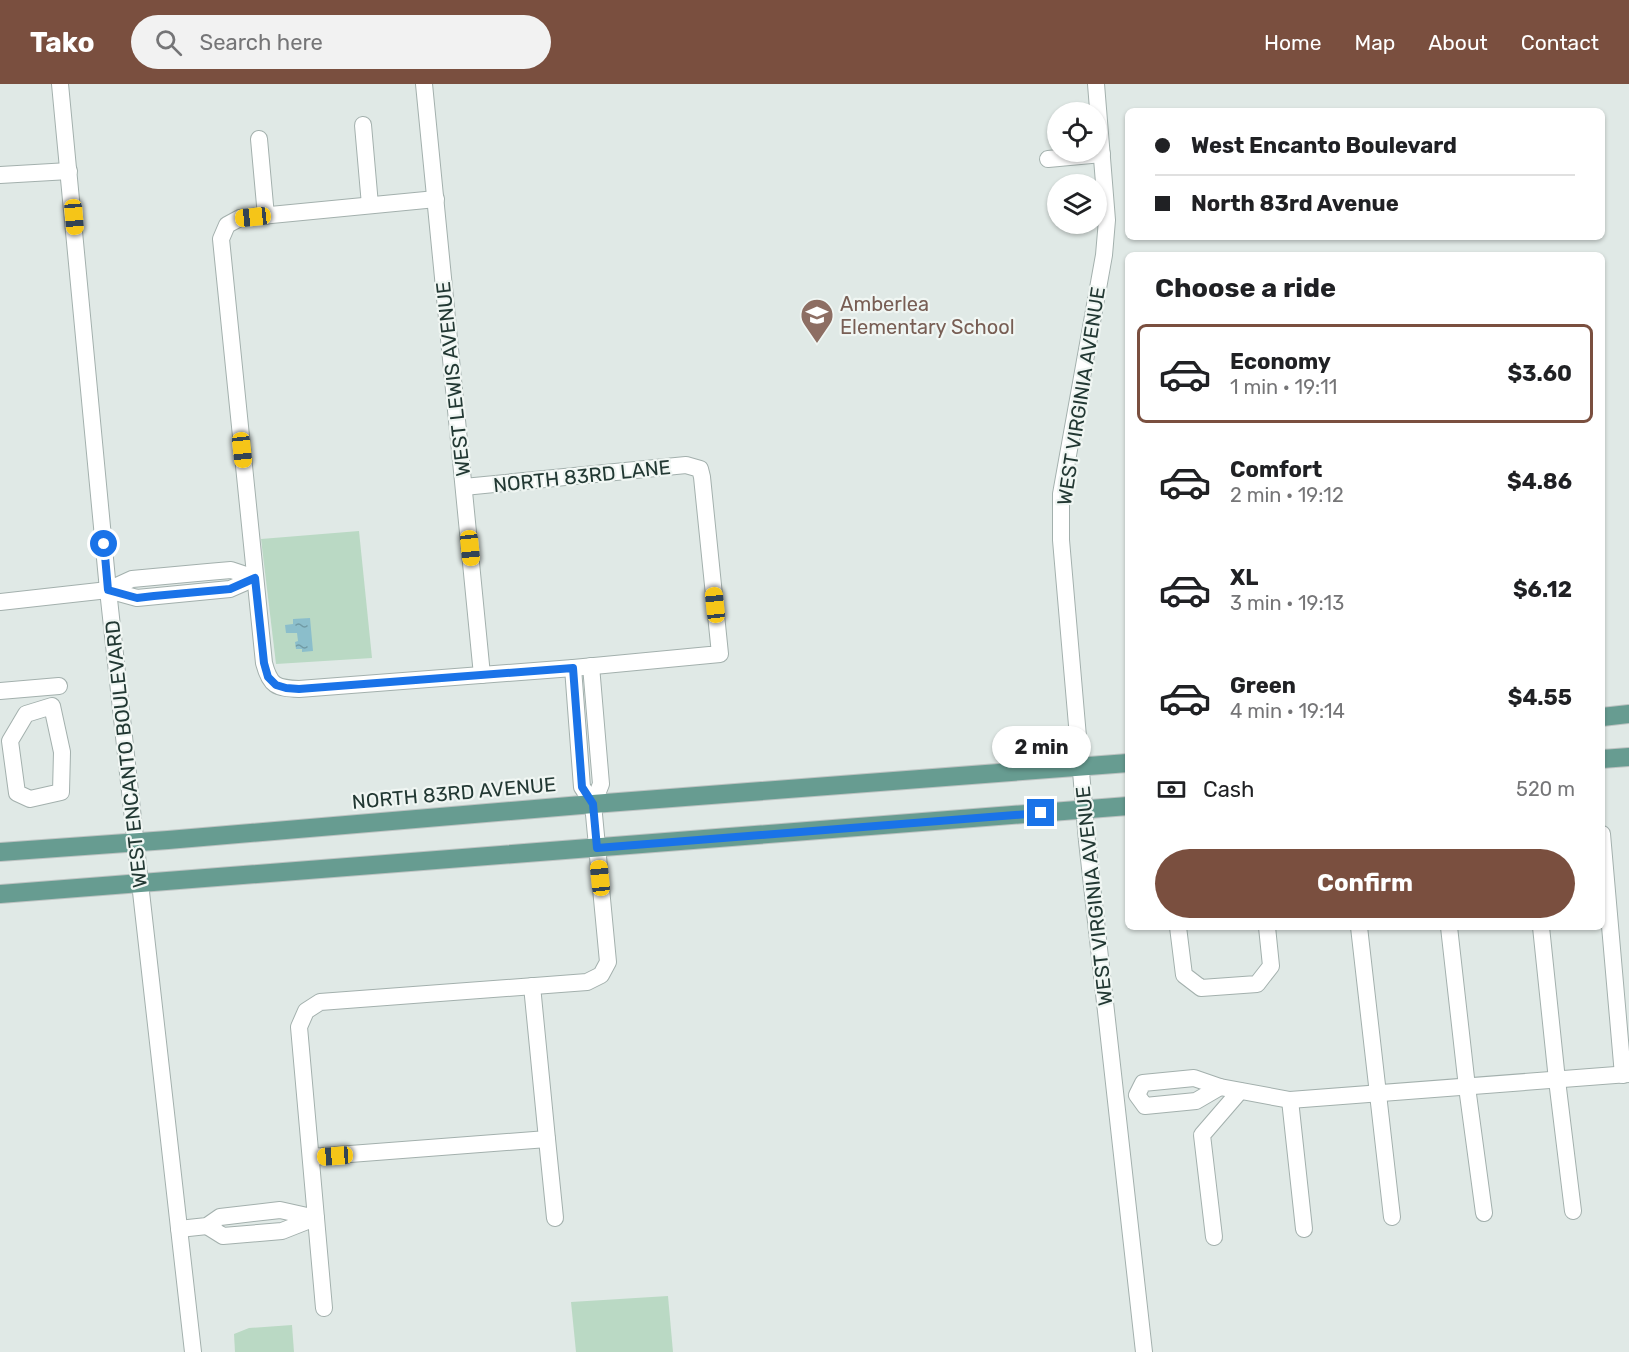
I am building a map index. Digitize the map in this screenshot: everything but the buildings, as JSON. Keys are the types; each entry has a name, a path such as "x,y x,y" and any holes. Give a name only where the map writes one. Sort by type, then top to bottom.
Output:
{"main road":[{"path":"1605,717 1629,714"},
{"path":"1605,759 1629,757"},
{"name":"NORTH 83RD AVENUE","path":"0,852 1125,763"},
{"path":"0,894 1125,806"}],"street":[{"name":"WEST ENCANTO BOULEVARD","path":"60,84 108,590 193,1352"},
{"name":"WEST LEWIS AVENUE","path":"424,84 482,675"},
{"name":"WEST VIRGINIA AVENUE","path":"1096,84 1098,102"},
{"path":"363,125 370,205"},
{"path":"259,139 266,216"},
{"name":"WEST VIRGINIA AVENUE","path":"1103,162 1107,220 1104,255 1062,494 1061,540 1084,809 1144,1352"},
{"path":"0,175 69,171"},
{"path":"324,1308 298,1027 306,1011 320,1002 587,982 601,975 608,962 593,804 601,784 591,666 299,689 276,685 268,677 264,663 221,239 227,225 240,218 436,199"},
{"name":"NORTH 83RD LANE","path":"464,487 686,465 700,469 720,654 591,666"},
{"path":"0,602 108,590 132,579 231,570 255,578"},
{"path":"188,574 190,593"},
{"path":"108,590 137,598 230,589 255,578"},
{"path":"573,668 582,787 593,804"},
{"path":"0,691 59,686"},
{"path":"52,706 62,752 62,792 30,799 17,793 10,741 26,714 52,706"},
{"path":"577,730 597,729"},
{"path":"1137,1095 1143,1083 1194,1077 1220,1087 1290,1100 1626,1074 1605,864"},
{"path":"1178,930 1184,975 1201,988 1257,984 1271,966 1267,930"},
{"path":"1359,930 1392,1217"},
{"path":"1449,930 1484,1213"},
{"path":"1541,930 1574,1211"},
{"path":"532,986 555,1218"},
{"path":"1137,1095 1145,1106 1197,1101 1220,1087"},
{"path":"1214,1238 1202,1135 1240,1091"},
{"path":"1115,1098 1137,1095"},
{"path":"1290,1100 1304,1229"},
{"path":"311,1157 547,1139"},
{"path":"179,1229 207,1226 220,1216 280,1210 316,1218"},
{"path":"249,1214 251,1233"},
{"path":"207,1226 223,1236 282,1231 316,1218"}],"green space":[{"path":"359,531 372,658 276,664 261,539"},
{"path":"668,1296 673,1352 576,1352 571,1302"},
{"path":"292,1325 294,1352 235,1352 234,1334 249,1328"}],"water":[{"path":"310,618 313,651 302,652 302,649 296,649 297,633 286,633 285,625 293,624 293,619"}],"place":[{"name":"Amberlea Elementary School","path":"817,344"}],"route":[{"path":"104,544 108,590 137,598 230,589 255,578 264,663 268,677 276,685 286,688 299,689 573,668 582,787 593,804 597,848 1041,813"}]}
